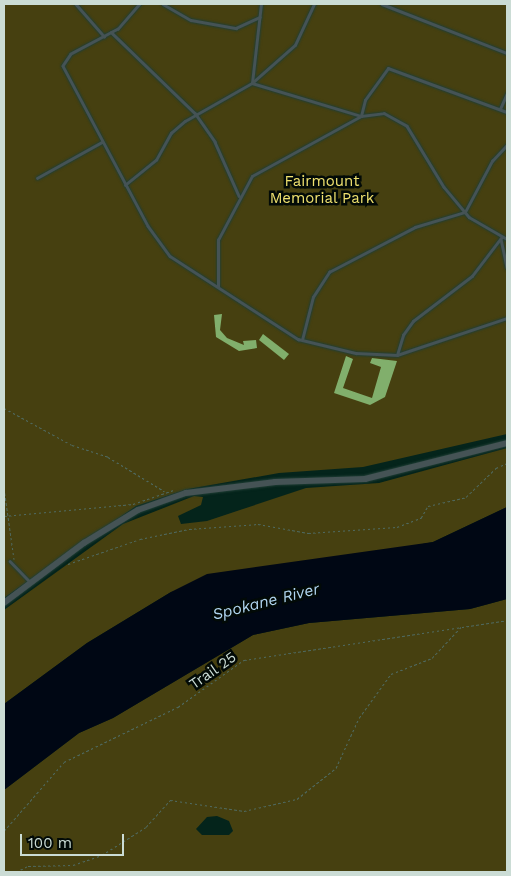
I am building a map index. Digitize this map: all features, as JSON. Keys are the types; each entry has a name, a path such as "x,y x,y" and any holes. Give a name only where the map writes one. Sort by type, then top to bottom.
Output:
{"street":[{"path":"4,603 29,582 138,510 186,493 275,482 365,479 507,443"}],"lane":[{"path":"76,4 104,36"},
{"path":"140,4 111,32 72,54 64,66 125,186 170,256 218,287 265,322 302,340 356,353 397,355 507,318"},
{"path":"163,4 191,20 228,27 260,17"},
{"path":"252,84 261,4"},
{"path":"125,186 151,166 171,133 195,114 252,84 295,45 314,4"},
{"path":"382,4 507,53"},
{"path":"111,32 195,114 215,142 239,196"},
{"path":"361,116 365,100 388,68 507,112"},
{"path":"252,84 361,116"},
{"path":"500,109 507,93"},
{"path":"218,287 218,240 239,196 252,176 361,116 384,113 407,126 439,180 465,212 501,238 507,239"},
{"path":"37,178 102,142"},
{"path":"302,340 313,297 329,272 415,227 465,212 492,161 507,145"},
{"path":"501,238 507,267"},
{"path":"397,355 403,335 414,321 461,287 501,238"},
{"path":"10,561 29,582"}],"path":[{"path":"4,408 72,445 108,457 164,491"},
{"path":"60,567 140,539 189,528 258,524 308,533 348,527 398,527 421,518 428,506 466,497 496,468 507,463"},
{"path":"4,488 10,516 14,565"},
{"path":"4,516 133,504 150,497"},
{"name":"Trail 25","path":"4,832 64,762 178,707 244,660 464,624 507,620"},
{"path":"16,872 28,866 73,865 102,855 146,827 170,800 244,811 297,799 336,768 359,718 391,674 432,658 464,624"}],"green space":[{"name":"Fairmount Memorial Park","path":"4,4 507,4 507,434 363,467 279,473 188,489 136,506 4,598"},
{"path":"507,448 507,507 433,542 171,592 87,643 4,704 4,610 123,524 194,496 203,497 201,505 178,516 181,524 207,521 306,488 379,483"},
{"path":"507,599 507,872 4,872 4,790 79,733 113,718 253,635 309,623 470,609","holes":["217,816 229,821 233,831 229,835 202,835 196,829 207,817"]}],"water":[{"name":"Spokane River","path":"507,507 507,599 470,609 309,623 253,635 113,718 79,733 4,790 4,704 87,643 171,592 207,574 433,542"}],"building":[{"path":"222,314 220,330 227,338 244,345 243,341 256,340 257,348 239,351 216,337 214,315"},
{"path":"263,334 289,354 284,360 259,340"},
{"path":"346,356 353,359 343,388 372,398 381,367 370,363 372,358 397,361 385,397 370,405 334,393"}]}
